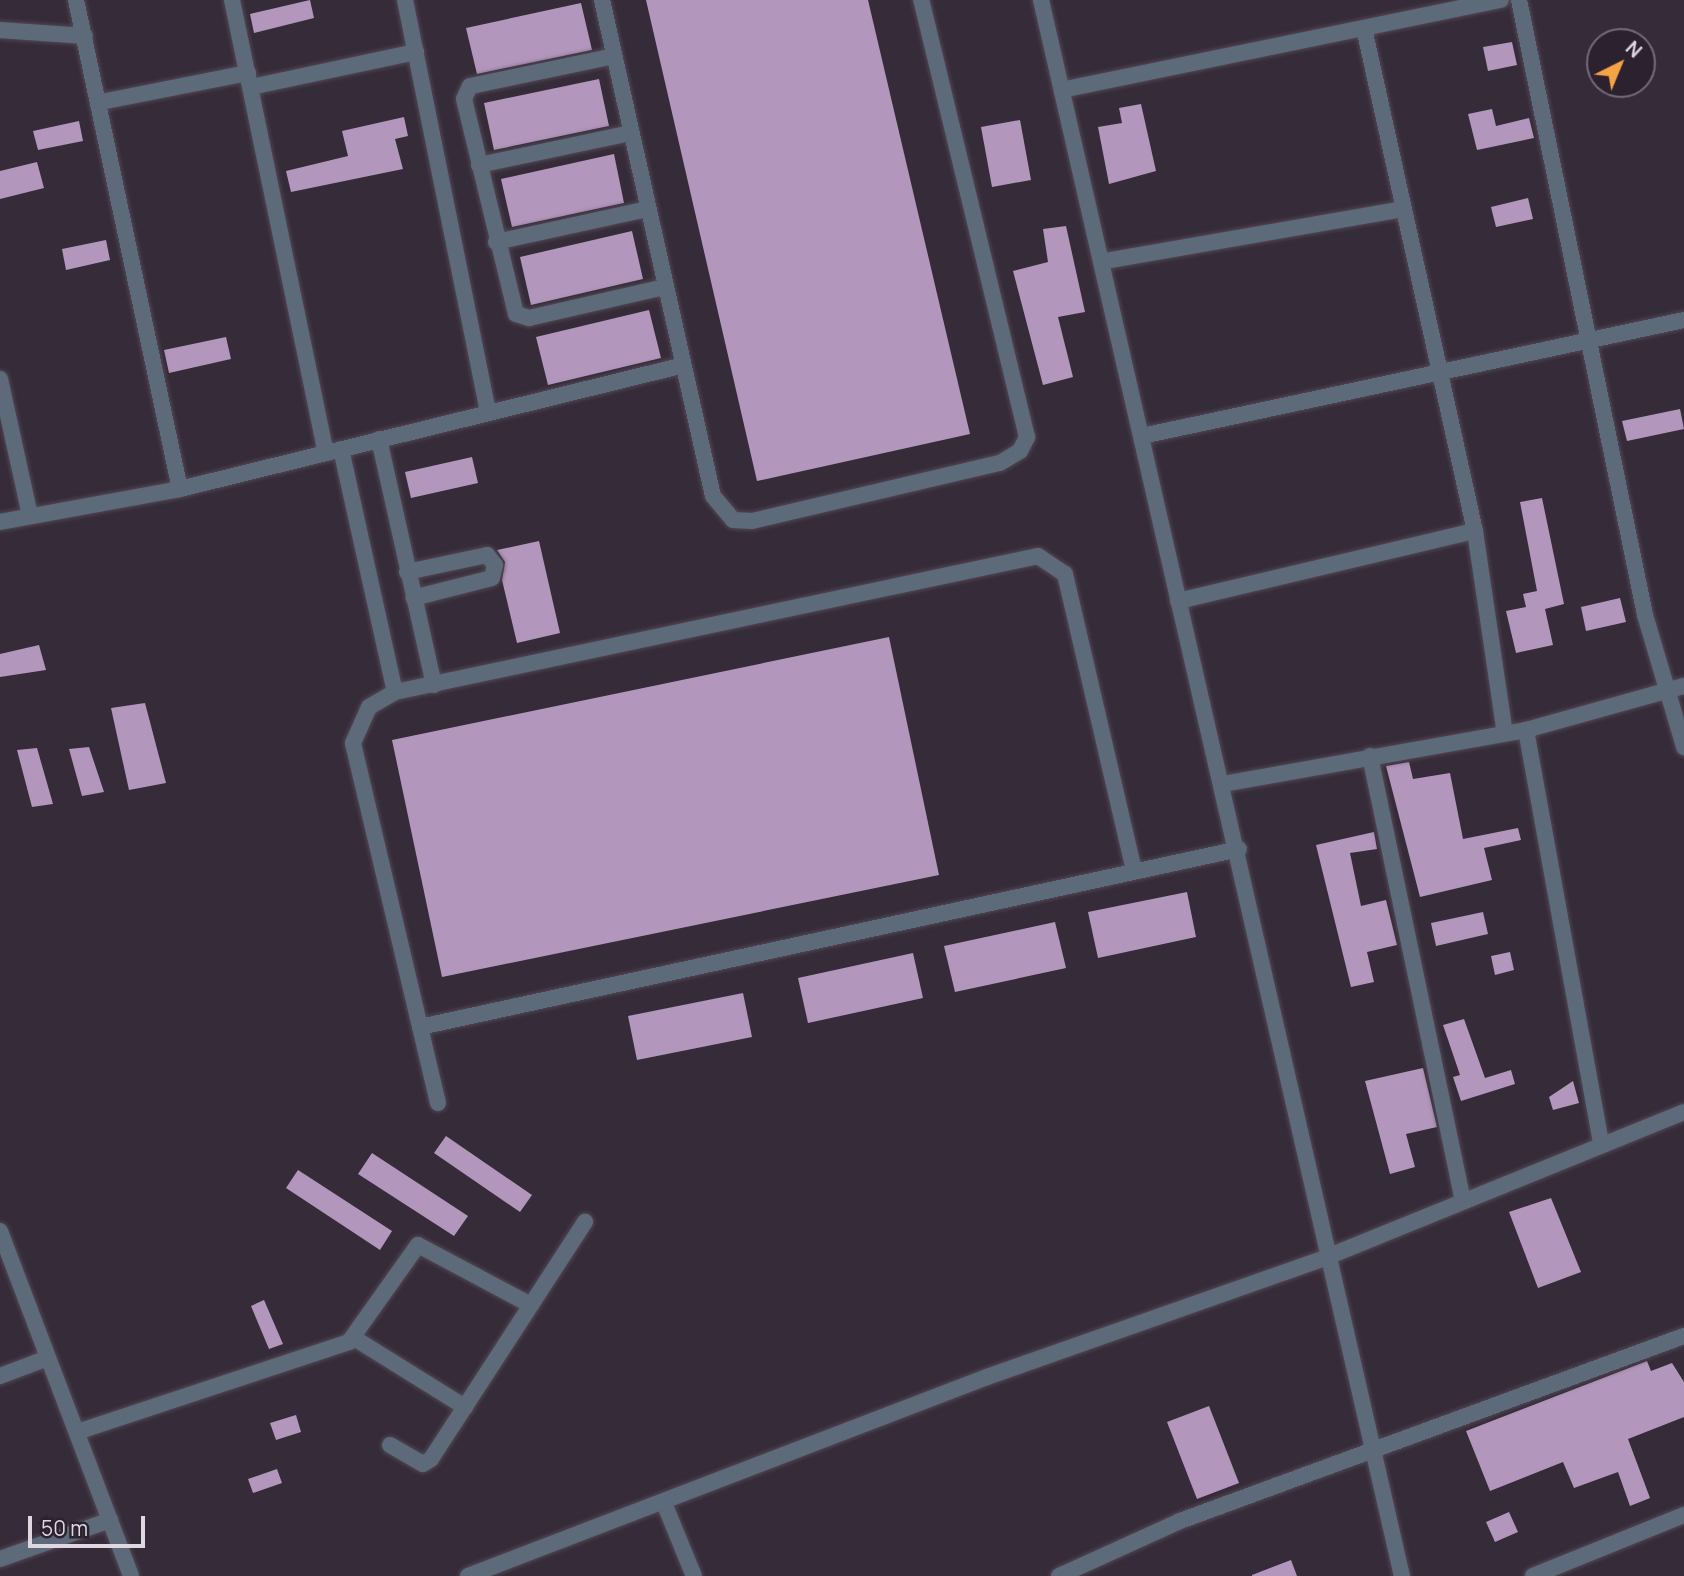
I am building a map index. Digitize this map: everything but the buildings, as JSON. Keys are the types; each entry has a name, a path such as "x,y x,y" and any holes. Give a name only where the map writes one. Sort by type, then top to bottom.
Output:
{"street":[{"path":"76,0 101,102 180,489"},
{"path":"232,0 333,451 395,692"},
{"path":"405,0 488,412"},
{"path":"602,0 680,366 713,496 733,520 752,521 1000,463 1020,452 1027,437 921,0"},
{"path":"1041,0 1066,89 1178,601 1239,849 1327,1257 1402,1576"},
{"path":"1066,89 1501,0"},
{"path":"1519,0 1645,615 1677,689 1684,747"},
{"path":"1364,28 1475,531 1505,733"},
{"path":"0,30 85,36"},
{"path":"101,102 416,52"},
{"path":"614,56 470,86 464,99 509,304 528,318 664,287"},
{"path":"479,164 631,133"},
{"path":"496,242 647,209"},
{"path":"1105,261 1404,209"},
{"path":"1142,436 1439,370 1684,320"},
{"path":"0,522 180,489 680,366"},
{"path":"0,379 30,515"},
{"path":"379,439 433,685"},
{"path":"1178,601 1475,531"},
{"path":"407,572 487,555 495,565 492,578 413,598"},
{"path":"438,1103 353,743 369,707 395,692 1038,556 1065,574 1134,870"},
{"path":"1223,785 1370,756 1526,730 1677,689"},
{"path":"1526,730 1601,1144"},
{"path":"1370,756 1462,1201"},
{"path":"420,1027 1239,849"},
{"path":"468,1576 987,1377 1327,1257 1684,1112"},
{"path":"390,1445 428,1463 585,1223"},
{"path":"0,1231 131,1576"},
{"path":"77,1432 354,1338 418,1245 531,1305"},
{"path":"1059,1576 1180,1521 1684,1336"},
{"path":"354,1338 465,1407"},
{"path":"0,1376 48,1358"},
{"path":"664,1503 694,1576"},
{"path":"1533,1576 1684,1515"},
{"path":"0,1559 110,1520"}]}
